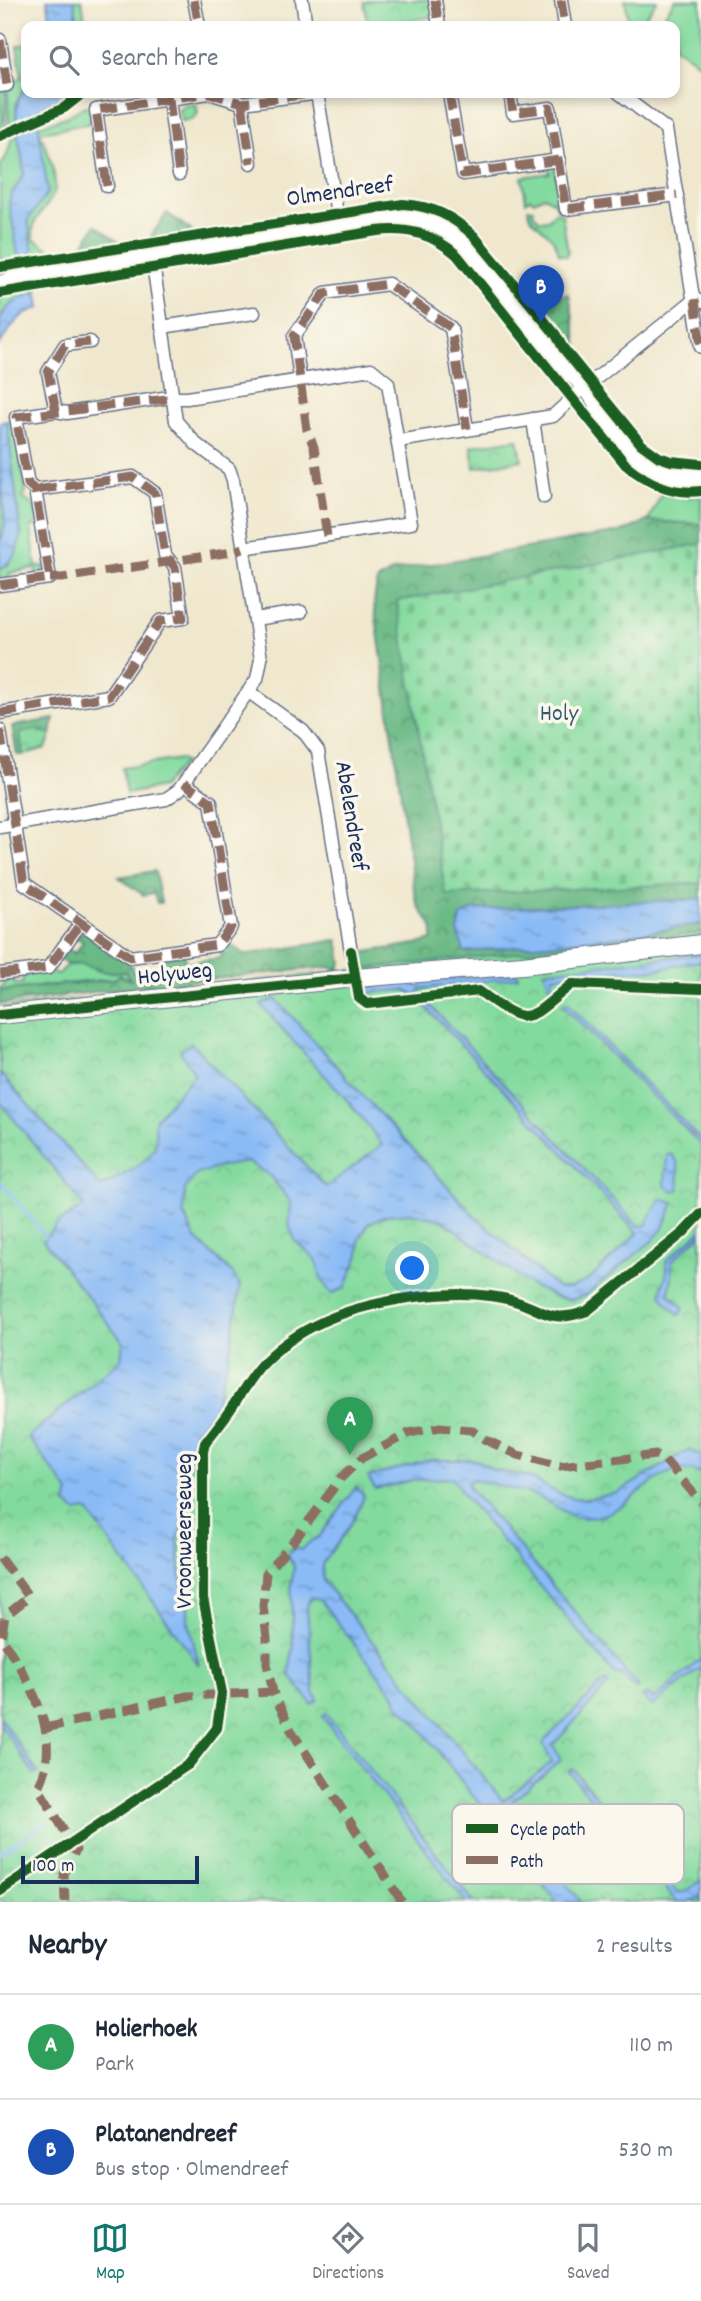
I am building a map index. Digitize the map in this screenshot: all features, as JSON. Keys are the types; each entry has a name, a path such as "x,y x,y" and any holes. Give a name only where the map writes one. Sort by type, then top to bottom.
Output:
{"street":[{"path":"194,0 198,21"},
{"path":"302,0 305,21"},
{"path":"435,0 438,21"},
{"path":"561,0 564,21"},
{"path":"0,40 7,85 0,86"},
{"path":"107,186 96,110 176,98"},
{"path":"226,98 242,103 280,98"},
{"path":"319,98 339,226"},
{"path":"450,98 463,174 559,160"},
{"path":"511,98 513,113 550,108 566,209 677,195"},
{"path":"626,98 666,129 698,301 701,347"},
{"path":"169,99 179,174"},
{"path":"242,103 251,163"},
{"name":"Olmendreef","path":"0,285 24,277 339,226 409,218 436,224 466,245 560,363 573,373 582,391 600,405 605,419 643,462 670,474 701,477"},
{"path":"0,827 166,799 184,783 257,679 261,659 233,480 229,469 184,432 176,421 152,257"},
{"name":"Olmendreef","path":"0,276 24,277"},
{"path":"300,379 294,336 324,293 388,284 452,328 467,429"},
{"path":"398,441 553,416 698,301"},
{"path":"162,327 254,313"},
{"path":"56,411 48,372 65,345 90,341"},
{"path":"0,585 50,578 35,490 28,484 16,417 56,411 66,413 371,369 388,383 411,523 243,548"},
{"path":"533,419 544,497"},
{"path":"0,713 109,696 160,621 183,618 175,567 165,555 155,493 133,477 35,490"},
{"path":"255,619 301,612"},
{"name":"Abelendreef","path":"249,692 303,731 318,751 351,951"},
{"path":"0,730 24,883 130,957 217,945 231,927 211,802 184,783"},
{"path":"0,974 48,968 81,923"},
{"name":"Holyweg","path":"0,1014 355,978 523,965 701,944"}],"green space":[{"path":"74,0 82,0 85,21 77,21"},
{"path":"432,0 434,17 405,21 367,21 364,2"},
{"path":"625,0 657,0 642,21 628,21"},
{"path":"675,0 701,0 701,65 680,50 680,21 660,21"},
{"path":"21,45 21,72 17,46"},
{"path":"21,78 21,94 16,103 17,127 9,131 8,89 13,88 12,80"},
{"path":"6,90 5,132 0,134 0,91"},
{"path":"62,98 74,98 37,117 42,106"},
{"path":"196,104 198,113 192,120 181,121 179,110 184,105"},
{"path":"85,106 91,111 93,123 39,132 51,163 55,189 36,221 34,239 59,255 0,263 0,167 12,138 18,135 24,172 11,195 33,251 28,220 48,192 38,126 66,117"},
{"path":"554,164 561,210 544,196 534,201 530,198 526,202 522,177 550,173 548,165"},
{"path":"528,208 534,209 533,213 540,221 548,220 555,212 562,214 568,252 566,256 559,254 552,239 533,220"},
{"path":"167,213 192,231 191,233 155,238 151,236"},
{"path":"96,225 121,243 120,245 84,250 81,248"},
{"path":"38,289 38,294 21,300 0,321 0,295"},
{"path":"569,294 580,359 556,329 559,326 552,318 549,320 535,302"},
{"path":"14,420 26,492 22,497 34,506 39,525 31,527 36,567 45,566 44,573 37,576 35,568 9,573 10,581 0,582 0,570 8,565 21,537 7,421"},
{"path":"518,439 522,460 474,468 471,446"},
{"path":"0,465 5,524 0,544"},
{"path":"662,493 690,497 701,495 701,524 680,525 648,521"},
{"name":"Holy","path":"647,521 701,524 701,899 461,917 458,932 464,951 608,938 701,924 701,939 362,971 354,954 422,943 432,940 433,934 414,891 374,603 377,581 393,571 625,531"},
{"name":"Holy","path":"701,544 701,883 446,895 397,601"},
{"path":"54,719 51,735 36,730 20,733 23,755 17,755 12,726"},
{"path":"36,730 51,735 46,748 23,755 20,733"},
{"path":"179,759 184,763 162,787 126,794 122,768"},
{"path":"155,871 161,903 157,903 154,893 143,895 119,877"},
{"path":"81,932 87,933 131,964 133,972 163,967 162,956 184,953 186,963 221,958 220,949 226,941 245,955 338,940 342,962 339,971 329,967 0,1004 0,991 114,979 120,975 132,981 125,972 103,972 81,964 67,965 59,959 67,949 75,953 83,942 76,937"},
{"path":"701,933 701,1902 0,1902 0,1008"},
{"path":"81,964 103,972 125,972 134,982 120,975 115,979 0,991 0,987 4,986 2,976 13,974 15,984 23,983 22,974 50,970 58,975 67,965"}],"water":[{"path":"47,0 74,0 77,21 51,21"},
{"path":"20,96 60,98 43,107 37,116 48,192 28,220 33,253 21,257 18,255 9,203 24,175 16,118"},
{"path":"38,294 40,308 21,317 0,344 0,320 6,309 21,298"},
{"path":"7,421 21,537 15,556 0,570 0,544 5,524 0,465 0,422"},
{"path":"701,899 701,924 608,938 464,952 458,932 461,917 473,910"},
{"path":"701,954 701,961 647,971 622,970 553,976 556,990 552,992 544,971"},
{"path":"517,973 518,977 422,989 415,995 404,990 364,993 366,986"},
{"path":"276,999 475,1216 557,1288 570,1288 589,1280 638,1233 426,1004 429,1004 638,1226 646,1225 661,1199 674,1203 662,1230 652,1241 585,1296 570,1300 556,1297 530,1285 442,1220 411,1213 386,1215 369,1223 360,1238 359,1255 345,1288 331,1294 321,1278 316,1259 296,1242 289,1226 291,1202 270,1176 248,1162 197,1174 185,1189 184,1214 195,1238 234,1275 240,1288 231,1347 214,1410 194,1433 190,1449 189,1497 178,1540 181,1580 199,1665 87,1510 76,1512 66,1504 69,1492 28,1437 121,1359 123,1342 43,1240 57,1224 84,1206 0,1102 0,1073 101,1187 132,1170 151,1153 156,1143 156,1118 195,1074 180,1051 191,1043 326,1187 382,1145 354,1108 261,1004"},
{"path":"567,1002 701,1140 701,1145 563,1005"},
{"path":"667,1154 672,1155 678,1163 679,1189 674,1191 665,1186"},
{"path":"701,1230 701,1234 671,1262 673,1269 669,1294 684,1308 679,1315 661,1293 667,1272 666,1261"},
{"path":"690,1449 701,1456 701,1474 688,1470 675,1471 651,1483 617,1509 593,1517 573,1516 542,1498 517,1490 473,1479 468,1483 470,1489 639,1687 636,1689 621,1674 615,1675 466,1498 453,1478 413,1480 375,1489 368,1477 430,1460 476,1460 495,1470 528,1477 560,1494 587,1499 617,1493"},
{"path":"356,1487 364,1496 351,1523 322,1564 323,1581 503,1801 552,1762 544,1741 605,1681 609,1684 553,1745 561,1760 509,1804 481,1804 415,1721 400,1707 393,1693 320,1600 310,1597 307,1608 314,1692 318,1700 312,1704 289,1674 293,1648 291,1585 294,1570 293,1563 287,1556 294,1548 301,1550 319,1537"},
{"path":"701,1659 701,1668 652,1706 642,1697 647,1694 654,1699"},
{"path":"326,1713 452,1874 452,1884 322,1716"},
{"path":"0,1717 38,1773 34,1774 0,1724"},
{"path":"573,1769 603,1804 596,1804 569,1772"},
{"path":"701,1881 701,1897 688,1902 677,1902 662,1884 670,1884 677,1892 683,1892"},
{"path":"452,1884 460,1884 474,1902 466,1902"},
{"path":"543,1884 567,1884 581,1902 557,1902"}],"waterway":[{"path":"0,1181 45,1236"},
{"path":"0,1853 46,1823"}],"marked path":[{"path":"194,0 198,21"},
{"path":"435,0 438,21"},
{"path":"561,0 564,21"},
{"path":"0,40 7,85 0,86"},
{"path":"107,186 96,110 176,98"},
{"path":"226,98 242,103 280,98"},
{"path":"450,98 463,174 559,160"},
{"path":"511,98 513,113 550,108 566,209 677,195"},
{"path":"169,99 179,174"},
{"path":"242,103 251,163"},
{"path":"327,536 314,447 307,430 294,336 325,293 388,284 451,328 467,429"},
{"path":"695,299 701,347"},
{"path":"56,411 48,372 65,345 90,342"},
{"path":"0,585 50,578 35,490 28,484 16,417 174,398"},
{"path":"0,713 109,696 160,621 183,618 175,567 165,555 155,493 133,477 35,490"},
{"path":"50,578 232,552 243,548"},
{"path":"0,730 24,883 130,957 217,945 231,927 211,802 184,783"},
{"path":"0,974 48,968 81,923"},
{"path":"402,1902 291,1730 273,1692 267,1664 263,1606 266,1573 341,1478 362,1458 409,1433 440,1427 471,1430 518,1455 560,1466 656,1455 664,1459 701,1502"},
{"path":"0,1558 29,1597 5,1616 1,1637 32,1690 45,1729 45,1768 38,1787 76,1850 64,1874 65,1902"},
{"path":"45,1728 187,1696 273,1692"}],"cycle path":[{"path":"0,136 64,108 77,98"},
{"path":"0,267 403,204 424,207 450,218 474,236 641,444 659,457 701,464"},
{"path":"0,293 377,231 410,231 439,242 457,255 626,465 661,486 680,491 701,491"},
{"path":"351,951 359,998 367,1004 479,991 509,1011 528,1016 546,1006 572,984 701,989"},
{"path":"0,1015 355,978"},
{"name":"Vroonweerseweg","path":"0,1891 189,1764 217,1728 222,1693 203,1598 203,1452 205,1443 265,1361 298,1335 334,1317 373,1305 415,1297 452,1294 490,1296 511,1300 555,1316 587,1311 683,1233 701,1214"}],"place":[{"name":"Platanendreef","path":"541,323"},
{"name":"Holierhoek","path":"350,1455"}]}
